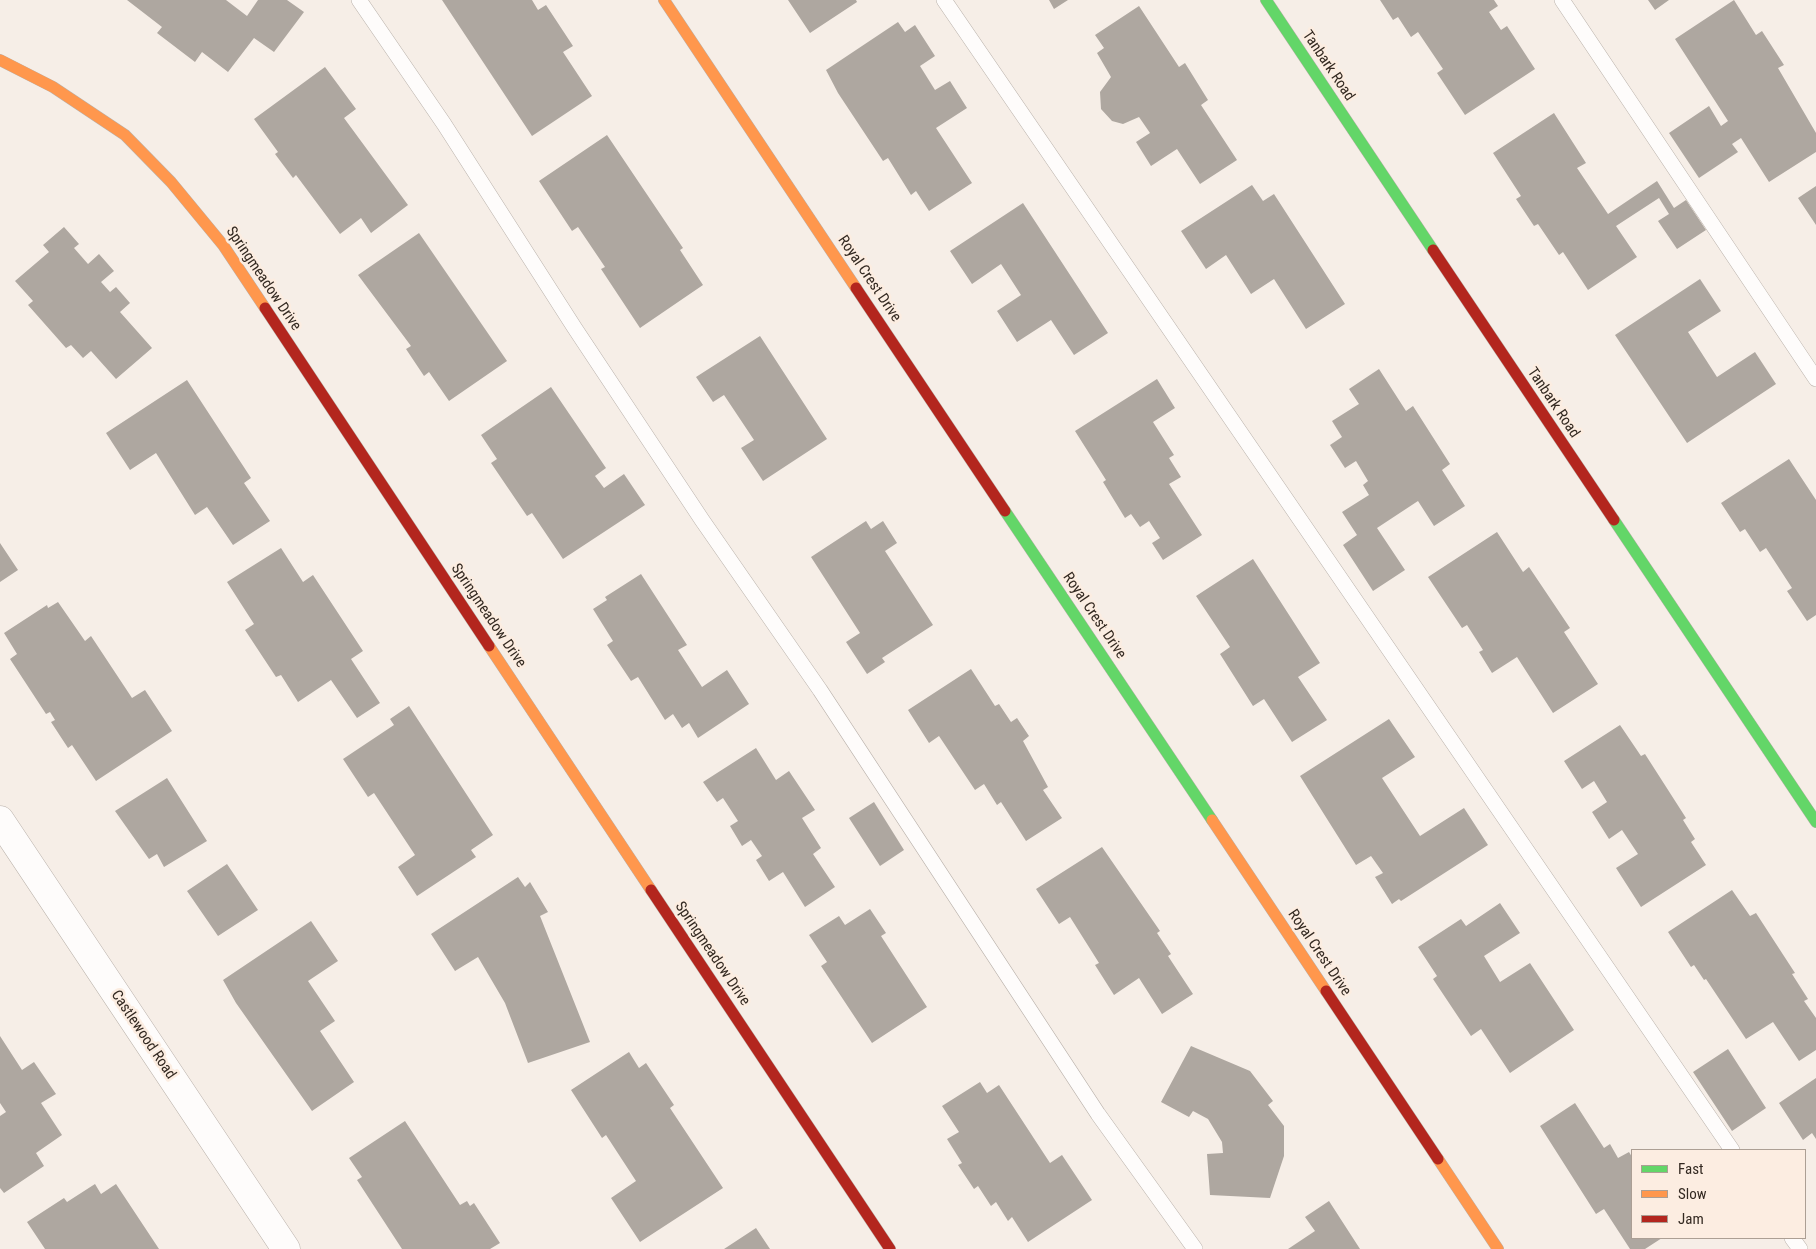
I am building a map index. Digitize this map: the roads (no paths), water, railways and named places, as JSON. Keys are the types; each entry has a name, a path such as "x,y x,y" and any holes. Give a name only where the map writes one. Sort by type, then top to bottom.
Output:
{"street":[{"name":"Royal Crest Drive","path":"664,0 1498,1249"},
{"name":"Tanbark Road","path":"1266,0 1816,822"},
{"name":"Springmeadow Drive","path":"0,60 53,87 125,135 171,182 223,245 890,1249"},
{"name":"Castlewood Road","path":"0,820 286,1249"}],"lane":[{"path":"360,0 444,124 702,520 820,690 1098,1114 1195,1249"},
{"path":"944,0 1731,1149"},
{"path":"1562,0 1816,379"}]}
